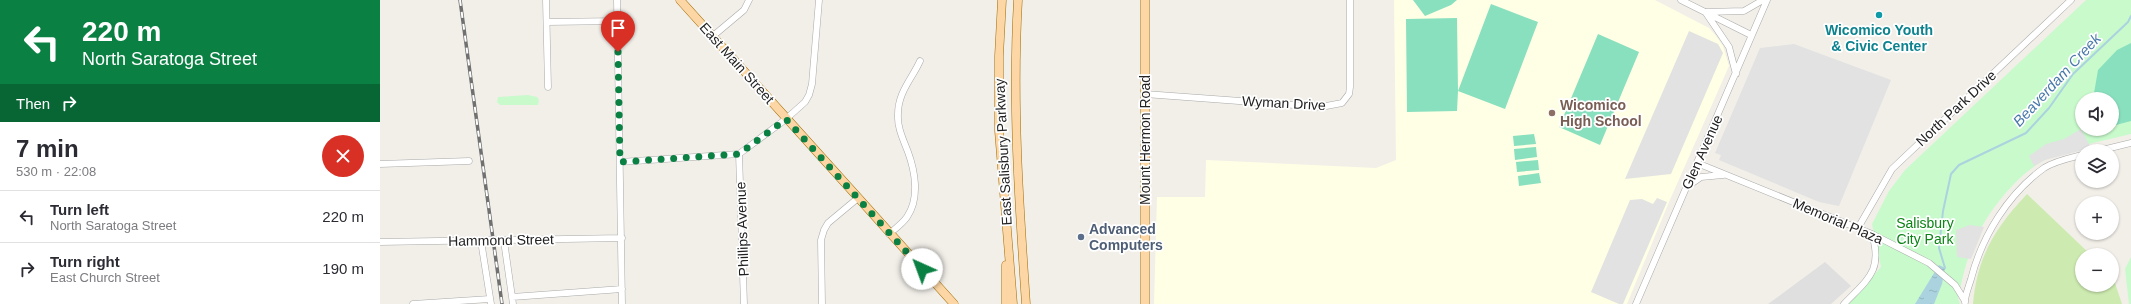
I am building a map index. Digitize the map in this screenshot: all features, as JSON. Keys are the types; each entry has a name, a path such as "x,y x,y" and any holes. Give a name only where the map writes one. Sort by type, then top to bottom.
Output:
{"main road":[{"name":"East Main Street","path":"680,0 954,304"},
{"name":"East Salisbury Parkway","path":"1002,0 999,56 999,131 1013,304"},
{"name":"East Salisbury Parkway","path":"1018,0 1015,52 1015,119 1026,304"},
{"name":"Mount Hermon Road","path":"1145,0 1145,304"},
{"path":"1006,304 1005,274 1008,242"}],"street":[{"path":"546,0 548,87"},
{"path":"617,0 622,304"},
{"path":"713,36 744,10 749,0"},
{"path":"620,162 739,154 786,119 809,95 812,84 819,0"},
{"name":"Wyman Drive","path":"1145,94 1321,107 1342,103 1349,94 1350,87 1350,0"},
{"path":"1681,0 1751,35"},
{"path":"1705,12 1744,11 1763,0"},
{"name":"Glen Avenue","path":"1636,304 1767,0"},
{"name":"North Park Drive","path":"1858,228 1892,168 2071,0"},
{"path":"1705,12 1729,48 1736,74"},
{"path":"547,22 618,21"},
{"path":"890,234 907,217 912,204 914,192 913,169 898,125 898,113 901,93 920,61"},
{"path":"2119,146 2131,143"},
{"name":"Phillips Avenue","path":"739,154 744,304"},
{"path":"1965,303 1981,247 2007,206 2044,168 2060,161 2075,157"},
{"path":"380,164 469,161"},
{"name":"Memorial Plaza","path":"1697,163 1872,234 1937,269 1955,285 1965,303"},
{"path":"1685,189 1701,177 1726,175"},
{"path":"822,304 821,240 824,230 858,198"},
{"path":"1844,304 1876,267 1877,252 1872,234"},
{"name":"Hammond Street","path":"380,242 622,238"},
{"path":"413,304 490,301 481,241"},
{"path":"504,241 512,301 622,289"}],"shaded area":[{"name":"Wicomico High School","path":"1394,0 1655,0 1709,28 1716,36 1723,46 1729,66 1669,202 1627,304 1154,304 1157,197 1205,197 1206,160 1376,168 1396,160"},
{"path":"1689,31 1718,44 1723,53 1671,174 1625,179"},
{"path":"1794,44 1891,80 1839,206 1819,202 1719,160 1721,155 1715,153 1760,48"},
{"path":"2075,133 2075,136 2085,136 2089,144 2075,144 2075,152 2045,160 2034,166 2029,156 2046,144 2064,139"},
{"path":"1657,198 1667,202 1623,304 1619,304 1591,292 1630,200 1642,199 1653,204"},
{"path":"1970,225 1984,227 1971,259 1957,257 1956,230"},
{"path":"1825,262 1851,286 1831,304 1768,304"}],"green space":[{"path":"1413,0 1457,0 1451,5 1425,16"},
{"name":"Salisbury City Park","path":"2086,0 2131,0 2131,134 2091,144 2075,144 2075,148 2064,151 2043,161 2030,169 2018,180 1997,204 1974,243 1966,263 1961,284 1958,298 1960,304 1848,304 1881,267 1872,224 1889,191 1905,170"},
{"path":"1491,4 1538,22 1505,109 1458,91"},
{"path":"1457,18 1457,111 1407,112 1406,19"},
{"path":"1598,34 1639,52 1600,145 1559,127"},
{"path":"2131,43 2131,121 2119,124 2119,92 2094,92 2098,70 2117,50"},
{"path":"528,95 537,97 539,100 538,105 500,105 497,102 498,97"},
{"path":"1534,134 1536,144 1514,146 1513,136"},
{"path":"1536,147 1537,157 1515,160 1514,149"},
{"path":"1538,160 1539,170 1517,172 1516,162"},
{"path":"1539,173 1541,183 1519,186 1518,176"},
{"path":"2027,194 2084,248 2075,248 2075,292 2118,292 2122,304 1973,304 1975,287 1983,258 1997,231"},
{"path":"2131,257 2131,304 2129,304 2125,269"}],"water":[{"path":"1939,265 1945,268 1942,284 1934,304 1915,304"}],"waterway":[{"name":"Beaverdam Creek","path":"1945,268 1939,248 1943,211 1951,174 1959,165 2026,133 2049,108 2073,74 2128,22 2131,16"}],"railway":[{"path":"460,0 502,304"}],"place":[{"name":"Wicomico Youth & Civic Center","path":"1879,15"},
{"name":"Wicomico High School","path":"1552,113"},
{"name":"Advanced Computers","path":"1081,237"}],"route":[{"path":"618,52 620,162 739,154 786,119 922,269"}]}
